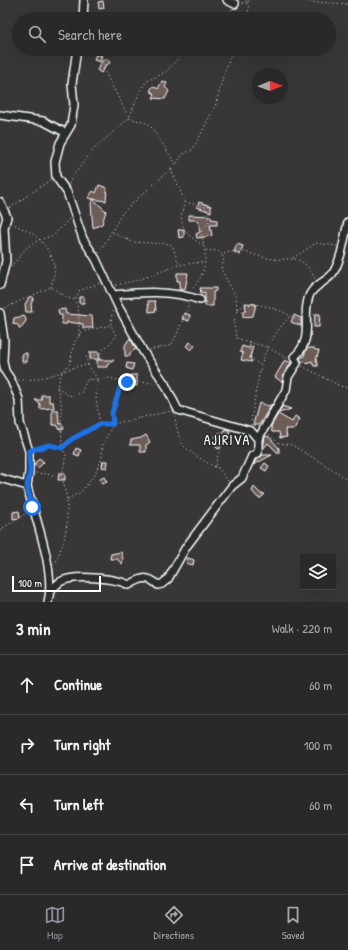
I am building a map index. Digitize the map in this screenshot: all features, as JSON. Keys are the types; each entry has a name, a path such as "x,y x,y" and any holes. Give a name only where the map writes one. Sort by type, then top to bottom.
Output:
{"street":[{"path":"83,12 84,0"},
{"path":"227,0 235,4"},
{"path":"76,56 72,84 74,105 71,124 60,143 55,162 56,176 67,192 83,239 96,259 118,306 144,353 165,384 178,410 251,432 258,439"},
{"path":"0,115 43,121 66,133"},
{"path":"0,202 7,217 4,228 6,261 0,285"},
{"path":"51,590 69,578 107,578 121,581 129,585 148,577 158,585 162,584 168,579 186,547 232,486 242,478 252,456 258,453 258,439 286,390 288,377 296,363 294,357 302,350 308,326 307,310 310,294 318,285 333,274 348,222"},
{"path":"113,295 142,292 175,293 200,300"},
{"path":"0,313 4,340 3,361 5,371 11,380 19,399 20,423 29,451 30,472 27,486 50,571 51,590 48,602"},
{"path":"0,478 27,486"}],"path":[{"path":"248,12 249,7 246,1 252,0"},
{"path":"306,0 311,2 348,4"},
{"path":"97,56 103,60 105,72 129,118 149,124 176,164"},
{"path":"67,192 72,177 94,149 129,118 141,89 147,80 166,72 181,56"},
{"path":"96,259 113,232 123,212 176,164 183,154 192,150 216,104 224,73 231,56"},
{"path":"171,168 185,202 182,210 184,230 188,235 204,246"},
{"path":"51,287 55,266 46,247 39,240 18,227 7,217 8,209 56,176"},
{"path":"144,353 151,348 168,346 173,342 188,308 188,296 204,273 205,250 201,233 209,221 206,207 185,202"},
{"path":"9,270 27,247 39,240 54,235 75,212"},
{"path":"113,232 132,242 170,244 173,247 179,265"},
{"path":"292,258 316,243 342,247"},
{"path":"205,250 218,251 224,259 221,269 236,297 237,310 234,323 236,338 249,342 251,358 261,366"},
{"path":"222,255 230,251 238,250 269,259 292,258 306,265 312,272 318,285"},
{"path":"79,336 79,312 75,300 79,291 86,287 138,280 179,265 204,262"},
{"path":"51,287 68,298 75,300"},
{"path":"0,309 51,287"},
{"path":"237,310 243,305 272,306 308,326"},
{"path":"100,424 96,399 98,380 88,365 86,357 100,354 105,346 116,336 111,325 111,314 114,308 118,306"},
{"path":"251,432 252,417 261,366 267,347 276,332 290,316"},
{"path":"50,571 58,560 64,540 67,524 68,499 62,476 66,454 62,448 61,401 57,387 62,372 70,364 74,343 82,332 111,325"},
{"path":"11,380 24,380 88,365"},
{"path":"57,387 69,396 81,393 88,379 98,380 109,378 122,381 165,384"},
{"path":"68,499 81,492 94,476 102,458 102,446 113,424 112,413 122,381"},
{"path":"62,448 72,439 100,424 113,424 178,410"},
{"path":"178,410 174,417 184,447 208,464 218,468"},
{"path":"232,486 218,468 216,463 218,454 225,440 235,428"},
{"path":"258,439 267,434 279,444 292,445 340,474 348,482"},
{"path":"29,451 49,445 62,448"},
{"path":"30,472 62,476"},
{"path":"0,530 12,521 19,520 32,507"}],"building":[{"path":"103,1 104,8 99,9 98,2"},
{"path":"95,56 102,56 100,62 94,60"},
{"path":"108,59 110,63 106,65 101,73 97,70 103,60"},
{"path":"162,81 167,83 165,87 169,91 165,99 153,98 155,94 150,91 153,86 158,89"},
{"path":"99,185 107,188 106,201 88,198 93,191 96,193"},
{"path":"93,199 106,211 102,224 93,228 91,204"},
{"path":"199,202 211,206 211,212 197,207"},
{"path":"189,215 211,216 211,219 217,220 217,225 210,225 212,236 197,238 196,234 200,232 198,220 189,220"},
{"path":"184,229 184,237 179,238 178,230"},
{"path":"237,244 243,246 240,255 234,252"},
{"path":"177,273 188,273 185,290 179,289 180,281 177,281"},
{"path":"200,288 216,288 216,291 213,292 213,306 205,306 205,292 201,293"},
{"path":"30,296 34,298 31,304 32,312 26,312 25,304"},
{"path":"79,297 84,297 84,303 79,303"},
{"path":"148,301 155,301 156,311 149,312"},
{"path":"245,303 256,304 253,316 243,317 243,311 246,311"},
{"path":"65,309 66,314 92,316 93,328 83,328 83,324 67,322 67,324 62,324 62,315 59,315 58,310"},
{"path":"184,313 190,315 189,321 182,319"},
{"path":"315,314 320,314 319,327 314,327"},
{"path":"294,315 301,318 301,326 291,322"},
{"path":"25,316 26,321 20,329 18,325 13,324 14,318"},
{"path":"130,338 136,349 130,353 130,356 125,356 125,345"},
{"path":"190,342 195,346 191,350 186,346"},
{"path":"242,346 248,348 253,346 250,358 252,362 241,360 243,353 240,352"},
{"path":"307,348 314,348 319,351 316,360 318,366 314,366 312,361 306,363 301,361 300,358 304,356"},
{"path":"90,352 99,352 100,359 90,359"},
{"path":"27,353 27,362 22,362 22,354"},
{"path":"97,360 114,360 107,365 107,367 97,367"},
{"path":"285,360 291,363 282,382 275,377"},
{"path":"127,363 134,364 132,370 126,368"},
{"path":"131,375 137,375 137,386 123,386 123,378 131,378"},
{"path":"41,395 49,395 49,402 53,402 54,408 40,409 40,404 35,400 42,400"},
{"path":"259,403 269,406 272,404 259,425 253,425"},
{"path":"282,406 291,409 279,413"},
{"path":"52,410 58,410 59,423 63,425 64,429 60,430 57,425 52,425"},
{"path":"278,414 292,422 295,416 300,419 294,429 285,429 287,437 280,438 279,432 272,432 271,426"},
{"path":"225,429 230,431 228,437 224,435 220,442 221,447 218,449 215,446 217,441 215,436 218,433 223,433"},
{"path":"146,435 150,442 146,445 146,452 140,452 140,445 130,445 131,440 141,438"},
{"path":"265,436 269,437 279,448 279,454 268,443 263,449"},
{"path":"76,448 81,450 79,456 74,454"},
{"path":"263,455 272,455 253,465 256,460"},
{"path":"39,458 44,462 38,468 34,465"},
{"path":"103,461 108,461 107,468 102,467"},
{"path":"265,463 269,466 266,471 261,468"},
{"path":"59,473 65,473 65,480 58,480"},
{"path":"104,477 107,482 102,484 100,479"},
{"path":"254,487 261,494 265,494 261,498 258,498 252,491"},
{"path":"19,511 20,518 13,519 13,512"},
{"path":"121,552 123,559 122,564 117,559 110,559 111,554"},
{"path":"188,558 194,560 193,565 186,563"}],"district":[{"name":"AJIRIVA","path":"227,440"}],"route":[{"path":"32,507 27,486 30,472 29,451 49,445 62,448 72,439 100,424 113,424 112,413 122,381 127,382"}]}
